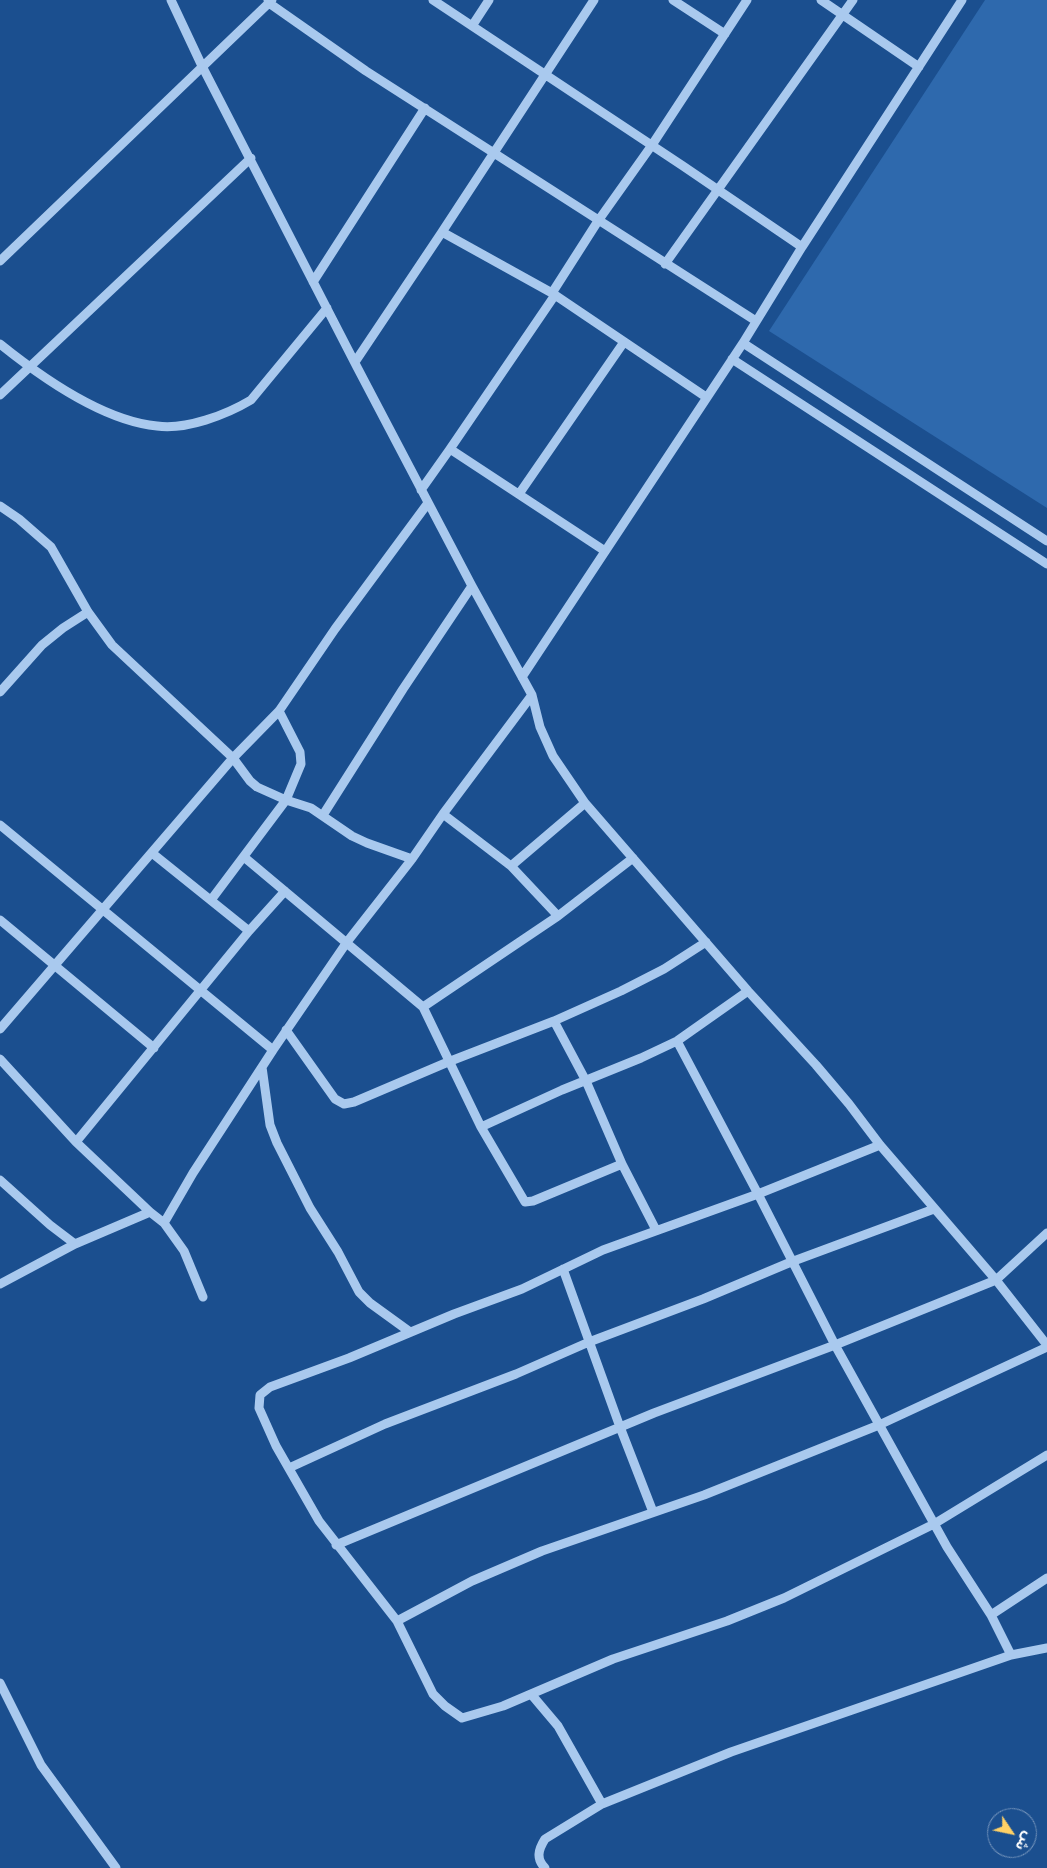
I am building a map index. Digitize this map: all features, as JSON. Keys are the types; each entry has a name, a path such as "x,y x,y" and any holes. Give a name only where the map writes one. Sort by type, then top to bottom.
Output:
{"street":[{"path":"171,0 202,66 421,490 532,694 540,727 554,756 585,803 748,991 816,1065 880,1145 996,1280 1047,1346 879,1426 797,1456 704,1495 533,1555 472,1581 396,1621"},
{"path":"433,0 802,247"},
{"path":"472,26 489,0"},
{"path":"355,362 594,0"},
{"path":"673,0 725,34"},
{"path":"421,490 554,294 598,221 652,146 747,0"},
{"path":"821,0 919,67"},
{"path":"665,264 853,0"},
{"path":"522,677 743,343 802,247 962,0"},
{"path":"0,261 270,1 366,71 756,322"},
{"path":"313,282 425,108"},
{"path":"0,395 250,158"},
{"path":"442,232 554,294 706,397"},
{"path":"0,344 29,367 91,404 122,418 157,426 182,425 213,418 240,407 251,400 327,308"},
{"path":"519,494 624,342"},
{"path":"743,343 1047,541"},
{"path":"732,359 1047,564"},
{"path":"450,449 605,551"},
{"path":"0,1029 233,758 278,711 346,614 428,503"},
{"path":"0,506 19,519 51,547 88,612 112,645 233,758 250,781 257,787 286,800 311,808 352,836 367,843 412,859"},
{"path":"323,815 403,689 472,586"},
{"path":"0,692 42,645 63,628 88,612"},
{"path":"164,1224 193,1173 286,1030 347,942 412,859 532,694"},
{"path":"211,900 286,800 301,764 302,756 278,711"},
{"path":"511,866 585,803"},
{"path":"443,814 511,866 558,916"},
{"path":"0,825 273,1050"},
{"path":"152,853 249,931"},
{"path":"244,857 423,1007 481,1127 525,1202 533,1201 622,1164"},
{"path":"423,1007 558,916 633,858"},
{"path":"76,1142 249,931 285,891"},
{"path":"0,920 154,1048"},
{"path":"286,1030 335,1099 344,1104 354,1102 448,1062 554,1021 621,991 655,974 706,942"},
{"path":"481,1127 677,1041 748,991"},
{"path":"554,1021 586,1081 622,1164 656,1230"},
{"path":"677,1041 758,1194 791,1262 879,1426 947,1547 991,1615 1011,1655"},
{"path":"0,1059 76,1142 164,1224 184,1251 203,1297"},
{"path":"262,1067 270,1124 277,1143 310,1208 338,1252 359,1292 370,1303 410,1332"},
{"path":"880,1145 758,1194 603,1250 522,1289 410,1332 349,1358 270,1387 260,1395 259,1408 289,1468 319,1521 396,1621 433,1694 459,1717 471,1717 503,1706 614,1659 727,1621 784,1598 934,1524 1047,1455"},
{"path":"0,1180 50,1226 75,1244"},
{"path":"289,1468 385,1424 516,1374 589,1342 703,1299 791,1262 934,1209"},
{"path":"0,1284 75,1244 150,1212"},
{"path":"336,1545 620,1427 835,1345 996,1280 1047,1233"},
{"path":"563,1268 620,1427 653,1512"},
{"path":"991,1615 1047,1578"},
{"path":"545,1868 540,1863 538,1855 540,1846 545,1839 602,1804 731,1752 1011,1655 1047,1648"},
{"path":"0,1683 41,1766 116,1868"},
{"path":"531,1694 558,1726 602,1804"}],"shaded area":[{"path":"985,0 1047,0 1047,508 769,331"}]}
